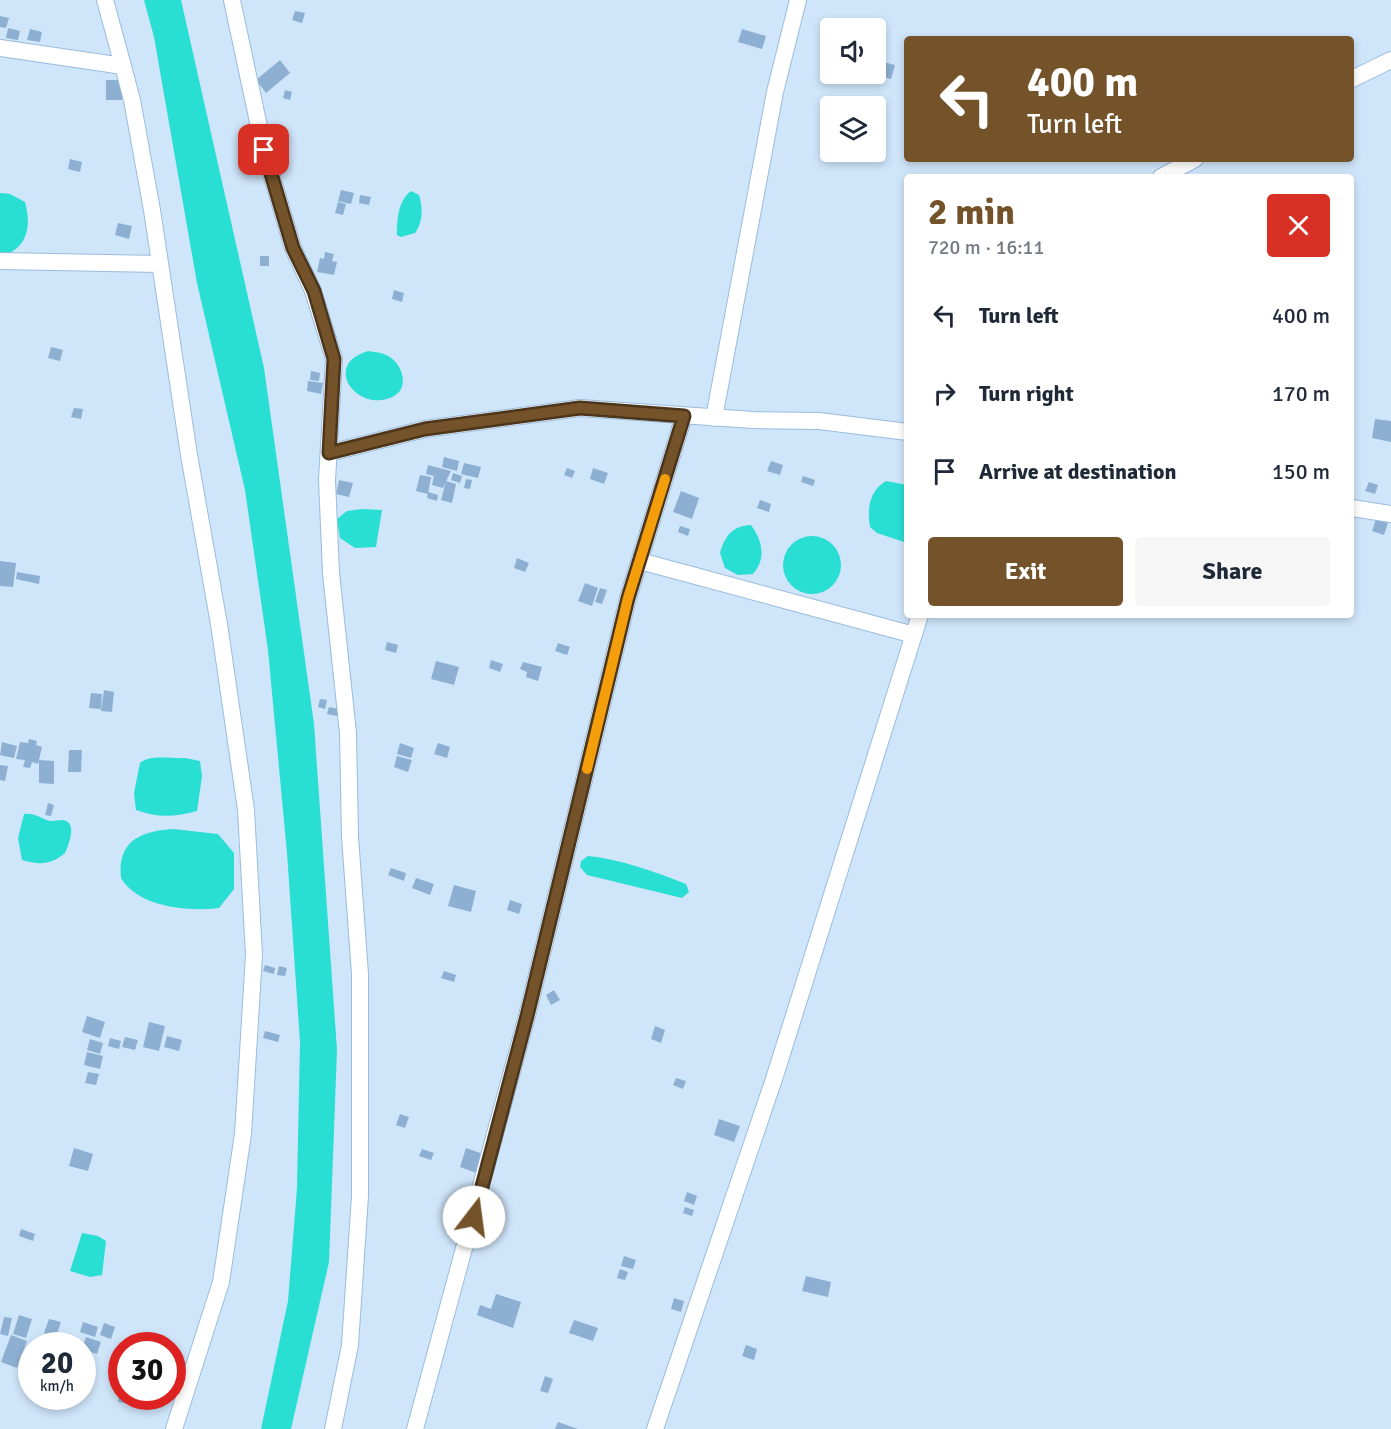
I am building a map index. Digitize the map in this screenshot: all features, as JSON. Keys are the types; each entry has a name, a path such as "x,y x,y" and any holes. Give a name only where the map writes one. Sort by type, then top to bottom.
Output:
{"street":[{"path":"105,0 134,111 246,810 254,955 243,1134 221,1282 174,1429"},
{"path":"231,0 264,150 293,248 314,291 334,359 327,480 331,573 348,733 360,998 360,1196 350,1345 333,1429"},
{"path":"714,418 775,92 798,0"},
{"path":"0,48 123,66"},
{"path":"1354,78 1391,60"},
{"path":"1167,174 1189,162"},
{"path":"0,261 160,264"},
{"path":"329,453 425,429 580,408 714,418 819,421 904,432"},
{"path":"415,1429 527,1016 640,561 684,416"},
{"path":"1354,508 1391,514"},
{"path":"640,561 914,635"},
{"path":"655,1429 774,1079 919,618"}],"shaded area":[{"path":"144,0 181,0 264,368 314,724 337,1050 329,1262 291,1429 261,1429 288,1301 297,1188 300,1042 287,853 268,650 245,490 197,283 154,37"},
{"path":"411,191 419,195 421,220 415,233 401,237 397,235 399,211 403,200"},
{"path":"0,193 10,194 25,202 28,220 22,243 16,249 0,257"},
{"path":"368,351 386,355 400,368 402,386 394,396 381,400 368,399 358,394 350,386 346,376 347,367 354,358"},
{"path":"886,481 904,484 904,542 877,533 870,527 870,501 880,485"},
{"path":"382,510 376,547 355,548 340,538 337,519 347,511"},
{"path":"751,525 760,543 760,562 753,574 738,575 725,568 720,553 730,533 739,527"},
{"path":"812,536 823,538 836,549 841,565 839,576 828,589 812,594 801,592 788,581 783,565 785,554 796,541"},
{"path":"155,758 185,758 200,761 202,776 197,811 166,816 136,810 134,793 140,763"},
{"path":"24,814 49,821 67,821 70,824 71,834 65,853 45,863 22,860 18,838"},
{"path":"173,829 218,834 234,853 234,889 219,908 179,908 151,901 129,888 121,878 123,855 134,840 151,832"},
{"path":"588,856 625,863 663,875 686,884 689,892 682,898 587,875 580,867 581,861"},
{"path":"82,1233 98,1236 106,1241 102,1275 90,1277 70,1271"}],"building":[{"path":"295,11 305,13 302,23 292,20"},
{"path":"0,16 9,18 6,28 0,27"},
{"path":"8,28 20,31 18,40 6,38"},
{"path":"30,29 42,32 40,42 27,40"},
{"path":"742,29 766,36 762,49 738,42"},
{"path":"280,60 290,73 266,93 256,80"},
{"path":"886,63 895,65 891,79 886,78"},
{"path":"106,80 122,80 122,100 106,100"},
{"path":"285,90 292,92 290,100 283,98"},
{"path":"70,159 82,162 80,172 68,169"},
{"path":"341,190 354,193 351,204 338,201"},
{"path":"360,195 371,197 369,205 359,203"},
{"path":"338,202 346,204 343,215 335,213"},
{"path":"118,223 132,226 129,239 115,235"},
{"path":"325,252 334,254 332,261 337,262 334,275 317,272 320,258 324,259"},
{"path":"260,256 269,256 269,266 260,266"},
{"path":"394,290 404,293 402,302 392,299"},
{"path":"51,347 63,350 60,361 48,358"},
{"path":"311,371 320,373 319,381 310,380"},
{"path":"308,381 323,383 321,394 307,391"},
{"path":"74,408 83,409 81,419 71,417"},
{"path":"1375,419 1391,421 1391,442 1372,438"},
{"path":"444,457 459,461 457,471 442,467"},
{"path":"771,461 783,465 780,475 767,471"},
{"path":"464,463 481,467 478,478 461,474"},
{"path":"428,465 451,471 443,488 432,485 434,476 426,474"},
{"path":"567,468 575,471 572,478 564,475"},
{"path":"593,468 608,473 604,484 590,479"},
{"path":"453,473 462,476 460,483 451,480"},
{"path":"420,475 431,477 428,494 416,491"},
{"path":"803,476 815,480 813,486 801,482"},
{"path":"466,479 472,480 470,489 464,488"},
{"path":"339,480 353,483 349,497 336,494"},
{"path":"446,481 456,484 452,503 441,500"},
{"path":"1369,482 1378,485 1375,494 1365,491"},
{"path":"681,491 699,498 692,519 673,512"},
{"path":"428,492 438,495 437,501 427,498"},
{"path":"760,500 771,504 769,512 757,508"},
{"path":"1376,519 1388,523 1384,535 1372,531"},
{"path":"680,526 690,529 688,536 678,532"},
{"path":"517,558 529,563 525,572 514,568"},
{"path":"0,561 16,563 13,587 0,586"},
{"path":"17,572 40,576 39,584 16,579"},
{"path":"585,583 598,588 592,606 578,601"},
{"path":"600,588 607,590 602,604 595,602"},
{"path":"387,642 398,645 396,653 385,650"},
{"path":"558,643 570,647 567,655 555,651"},
{"path":"491,660 503,664 500,672 489,668"},
{"path":"436,661 459,667 454,685 431,679"},
{"path":"523,662 542,667 538,681 526,677 527,672 520,669"},
{"path":"104,690 114,692 112,712 101,711"},
{"path":"91,693 102,694 101,709 89,708"},
{"path":"320,699 327,700 325,709 318,707"},
{"path":"329,707 339,709 337,716 327,714"},
{"path":"29,739 37,741 36,745 42,747 38,764 32,762 30,768 23,767 25,760 16,759 20,742 28,743"},
{"path":"2,742 17,746 14,758 0,755"},
{"path":"400,743 414,748 411,758 397,754"},
{"path":"438,743 450,747 447,758 434,754"},
{"path":"69,750 82,750 81,772 68,772"},
{"path":"397,756 412,760 408,772 394,767"},
{"path":"39,760 54,761 54,784 39,783"},
{"path":"0,765 8,766 5,781 0,780"},
{"path":"48,803 54,805 51,816 45,815"},
{"path":"391,868 406,873 404,881 388,875"},
{"path":"416,878 434,884 430,895 412,888"},
{"path":"454,885 476,891 471,912 448,906"},
{"path":"510,900 522,904 519,914 507,910"},
{"path":"265,965 275,968 274,974 263,971"},
{"path":"279,966 287,968 285,976 277,975"},
{"path":"444,971 456,975 454,982 441,978"},
{"path":"554,990 560,1000 551,1005 546,995"},
{"path":"87,1016 105,1022 100,1038 82,1032"},
{"path":"149,1022 165,1026 159,1051 143,1047"},
{"path":"655,1026 665,1030 661,1043 651,1039"},
{"path":"265,1031 280,1035 278,1042 263,1038"},
{"path":"167,1036 182,1040 179,1051 164,1047"},
{"path":"125,1037 138,1040 135,1050 122,1047"},
{"path":"110,1038 121,1041 119,1049 108,1046"},
{"path":"90,1039 103,1043 100,1054 87,1050"},
{"path":"87,1052 103,1056 100,1069 84,1065"},
{"path":"88,1072 99,1074 96,1085 85,1083"},
{"path":"676,1078 686,1081 683,1089 673,1085"},
{"path":"400,1114 409,1117 405,1128 396,1125"},
{"path":"719,1119 740,1126 734,1142 714,1135"},
{"path":"74,1148 93,1154 88,1171 69,1166"},
{"path":"466,1148 486,1155 479,1174 460,1167"},
{"path":"422,1149 434,1153 431,1160 419,1156"},
{"path":"687,1192 697,1196 694,1205 684,1201"},
{"path":"685,1207 694,1210 692,1216 683,1213"},
{"path":"21,1229 35,1234 33,1241 19,1236"},
{"path":"624,1256 636,1260 633,1269 621,1266"},
{"path":"620,1269 628,1272 625,1280 617,1278"},
{"path":"806,1276 831,1282 828,1297 802,1291"},
{"path":"496,1294 521,1302 513,1328 477,1315 480,1305 491,1309"},
{"path":"674,1298 684,1301 681,1312 671,1309"},
{"path":"19,1315 32,1319 28,1332 18,1332 18,1336 13,1334"},
{"path":"4,1317 12,1318 8,1336 0,1334"},
{"path":"49,1319 61,1322 58,1332 44,1332"},
{"path":"574,1320 598,1328 593,1341 569,1333"},
{"path":"83,1322 98,1327 96,1334 80,1332"},
{"path":"104,1323 115,1327 113,1332 108,1332 108,1338 100,1335"},
{"path":"11,1335 18,1338 17,1368 1,1362"},
{"path":"96,1340 101,1342 96,1354"},
{"path":"746,1345 757,1349 754,1360 742,1356"},
{"path":"545,1376 553,1379 548,1393 540,1391"},
{"path":"558,1422 578,1429 555,1429"}],"slow traffic":[{"path":"587,769 628,598 665,479"}],"route":[{"path":"264,150 293,248 314,291 334,359 329,453 425,429 580,408 684,416 628,598 527,1016 474,1217"}]}
